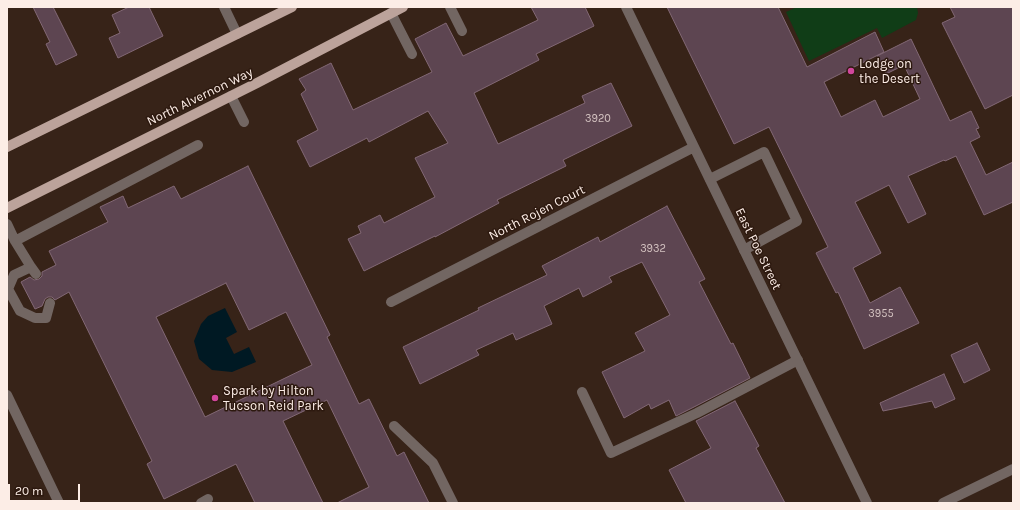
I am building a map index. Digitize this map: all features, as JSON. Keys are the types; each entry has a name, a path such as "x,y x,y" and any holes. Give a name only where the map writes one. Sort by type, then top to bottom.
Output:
{"main road":[{"path":"7,147 292,7"},
{"name":"North Alvernon Way","path":"7,208 232,96 403,7"}],"street":[{"path":"224,7 238,34"},
{"path":"450,7 462,31"},
{"name":"East Poe Street","path":"626,7 867,503"},
{"path":"391,13 412,54"},
{"path":"232,96 244,122"},
{"path":"15,241 198,145"},
{"name":"North Rojen Court","path":"391,302 694,147"},
{"path":"710,180 764,152 797,222 744,250"},
{"path":"7,224 15,241 34,271 14,275 8,290 20,310 35,318 46,318 50,303"},
{"path":"582,392 612,453 697,413 798,360"},
{"path":"7,396 59,503"},
{"path":"394,426 433,463 453,503"},
{"path":"943,503 1013,469"}],"green space":[{"path":"797,7 917,7 918,13 916,20 882,38 877,28 809,61 786,12"}],"water":[{"path":"225,308 237,332 226,338 234,354 249,347 256,362 232,372 212,370 199,359 194,341 201,324 208,316"}],"building":[{"path":"33,7 53,7 77,55 56,65 46,44 50,42"},
{"path":"129,7 149,7 163,36 118,58 109,38 120,33 112,15"},
{"path":"531,7 585,7 594,26 536,54 539,60 474,93 498,144 585,103 582,96 611,83 632,126 563,160 566,166 497,200 499,203 435,237 364,271 348,239 361,233 358,226 380,215 384,223 435,197 415,158 448,143 428,111 369,142 367,138 310,167 297,141 318,130 301,94 306,90 299,79 331,63 353,110 432,72 415,39 446,23 463,56 538,20"},
{"path":"667,7 778,7 807,67 875,32 884,52 824,82 841,117 875,100 883,117 920,99 904,65 886,74 877,56 911,39 950,121 971,111 979,128 976,129 980,137 970,142 986,175 1013,162 1013,202 984,215 956,156 908,176 926,214 908,223 889,185 855,202 881,253 853,268 870,303 900,287 919,323 864,349 838,292 836,293 816,253 828,247 769,127 734,144"},
{"path":"950,7 1013,7 1013,95 985,109 942,23 955,17"},
{"path":"248,166 330,335 327,337 359,404 369,399 397,456 404,452 429,503 337,503 369,487 327,400 283,421 323,503 255,503 236,464 164,499 147,464 152,461 69,292 55,300 52,297 48,297 45,299 42,306 35,309 21,282 30,277 34,280 39,279 42,276 42,272 56,265 49,251 108,222 100,207 123,196 128,208 174,186 181,199","holes":["226,283 249,330 286,312 312,365 205,417 156,317"]},
{"path":"667,206 705,279 699,282 731,344 733,343 750,378 676,416 669,400 651,409 649,404 624,418 602,372 645,351 635,333 670,315 642,262 609,277 612,282 583,297 579,288 544,306 552,324 516,340 513,333 476,350 479,355 420,384 403,347 479,310 478,308 547,275 542,266 598,237 600,242"},
{"path":"977,343 990,370 964,383 951,355"},
{"path":"944,374 955,399 935,408 932,401 883,411 880,403"},
{"path":"735,401 759,446 756,448 785,503 686,503 669,470 711,448 696,421"}],"place":[{"name":"Lodge on the Desert","path":"851,71"},
{"name":"Spark by Hilton Tucson Reid Park","path":"215,398"}]}
